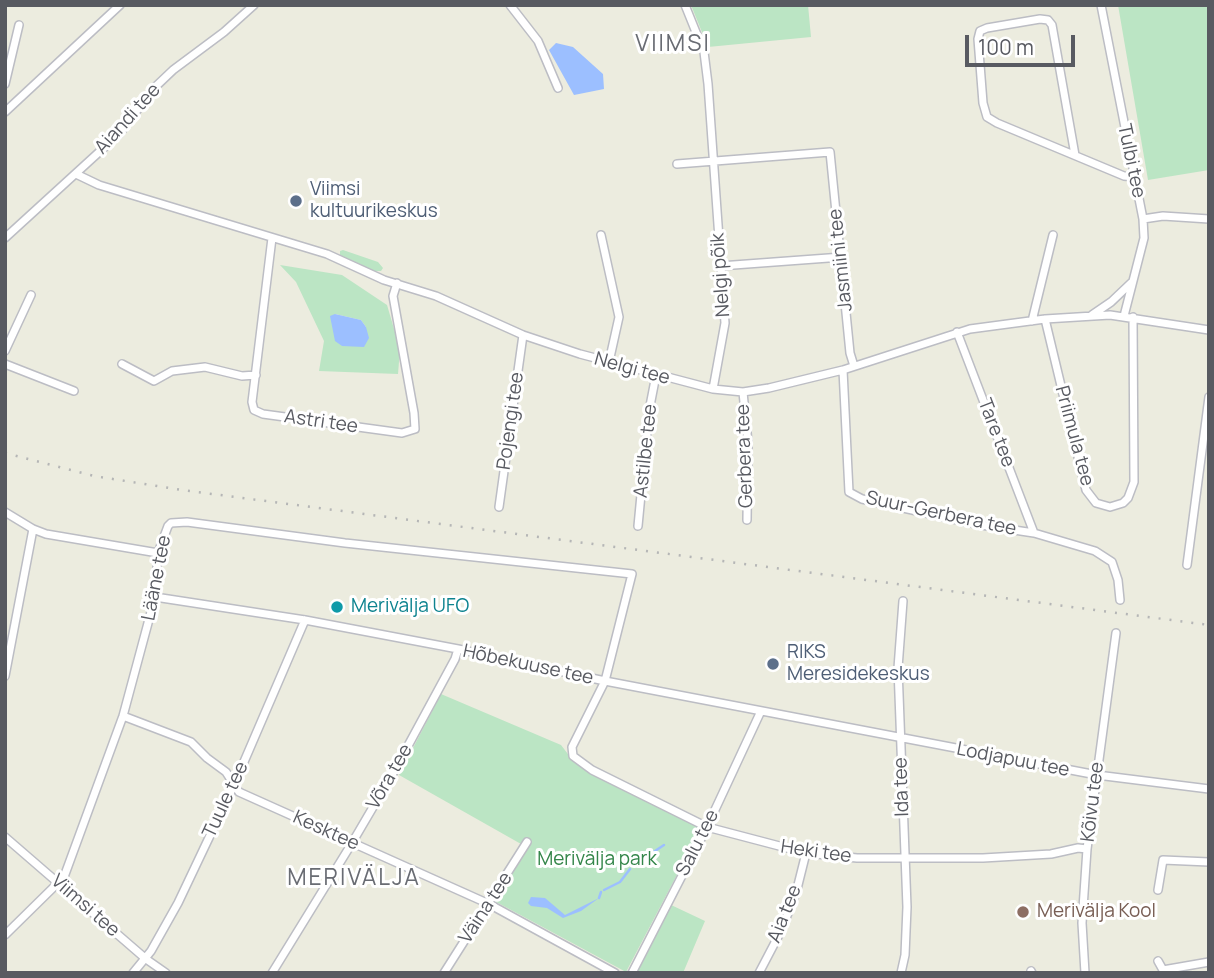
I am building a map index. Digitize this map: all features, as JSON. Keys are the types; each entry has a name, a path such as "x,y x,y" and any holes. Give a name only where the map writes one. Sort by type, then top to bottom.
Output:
{"street":[{"path":"7,106 120,5"},
{"name":"Aiandi tee","path":"5,239 121,133 153,89 173,70 224,32 254,5"},
{"path":"510,5 538,41 558,88"},
{"name":"Nelgi põik","path":"685,5 704,52 708,84 724,323 713,389"},
{"name":"Tulbi tee","path":"1101,5 1143,219 1144,244 1131,282 1124,316"},
{"path":"1075,155 1052,25 1048,20 1040,19 987,28 980,32 978,39 982,90 987,117 997,124 1124,176 1134,177"},
{"path":"5,84 19,25"},
{"name":"Jasmiini tee","path":"713,161 830,152 850,353 854,366"},
{"path":"677,164 713,161"},
{"name":"Nelgi tee","path":"76,174 99,185 336,257 397,284 436,296 523,335 608,362 713,389 743,392 769,388 843,370 957,332 1045,319 1092,315 1124,316 1209,330"},
{"path":"1143,219 1163,216 1209,219"},
{"path":"601,235 619,317 608,362"},
{"path":"1032,321 1053,235"},
{"name":"Astri tee","path":"272,238 251,402 254,410 263,414 402,433 415,429 393,296 397,284"},
{"path":"720,266 842,257"},
{"path":"1092,315 1111,302 1131,282"},
{"path":"5,351 31,295"},
{"name":"Priimula tee","path":"1045,319 1086,490 1096,503 1110,507 1117,506 1128,498 1134,482 1133,317"},
{"name":"Tare tee","path":"957,332 1034,533"},
{"name":"Pojengi tee","path":"499,507 523,335"},
{"path":"5,364 74,391"},
{"path":"122,364 154,380 173,371 205,368 243,376 256,375"},
{"name":"Suur-Gerbera tee","path":"843,370 849,492 862,499 981,525 1034,533 1095,551 1112,562 1118,580 1120,600"},
{"name":"Astilbe tee","path":"638,526 649,411 656,375"},
{"name":"Gerbera tee","path":"743,392 748,443 747,520"},
{"path":"1187,565 1209,397"},
{"path":"5,512 46,534 158,552"},
{"name":"Lääne tee","path":"5,935 64,877 123,716 155,597 158,552 167,526 171,523 187,522 345,543 632,574 605,681"},
{"path":"5,676 33,529"},
{"name":"Hõbekuuse tee","path":"155,597 305,620 458,649 605,681 891,734 900,739"},
{"name":"Ida tee","path":"901,973 905,955 907,907 898,668 903,601"},
{"name":"Tuule tee","path":"133,973 146,959 178,903 234,785 305,620"},
{"name":"Kõivu tee","path":"1084,973 1082,923 1087,849 1116,633"},
{"name":"Võra tee","path":"272,973 352,843 456,659 458,649"},
{"name":"Heki tee","path":"605,681 572,747 573,755 582,764 707,827 806,853 857,858 905,860 1042,855 1087,849"},
{"name":"Salu tee","path":"632,973 707,827 761,711"},
{"name":"Kesktee","path":"123,716 191,742 226,772 239,792 489,904 609,972"},
{"name":"Lodjapuu tee","path":"900,739 1097,775 1209,789"},
{"name":"Viimsi tee","path":"5,837 146,959 166,973"},
{"name":"Väina tee","path":"444,973 527,842"},
{"name":"Aia tee","path":"759,973 781,931 796,893 806,853"},
{"path":"1158,890 1163,860 1209,862"},
{"path":"1158,961 1163,970 1209,962"}],"green space":[{"path":"691,5 808,5 811,37 708,47"},
{"path":"1118,5 1209,5 1209,170 1148,180"},
{"path":"343,250 378,262 383,268 381,271 374,271 340,255"},
{"path":"280,265 342,275 387,305 400,349 398,374 319,371 324,341 296,282","holes":["335,314 361,320 366,327 364,346 342,346"]},
{"name":"Merivälja park","path":"441,694 561,745 574,762 702,827 626,972 487,897 521,844 399,775"},
{"path":"669,904 705,921 683,973 634,973"}],"water":[{"path":"556,43 573,47 603,74 604,89 574,95 549,50"},
{"path":"335,314 361,320 369,338 364,347 342,346 335,341 330,316"},
{"path":"531,897 545,898 565,915 599,898 581,911 563,918 547,908 531,906 528,903"}],"waterway":[{"path":"634,865 664,845"},
{"path":"604,890 620,882 630,869"},
{"path":"599,898 601,892"}],"railway":[{"path":"5,453 94,476 182,490 1209,625"}],"place":[{"name":"Viimsi kultuurikeskus","path":"296,201"},
{"name":"Merivälja UFO","path":"337,607"},
{"name":"RIKS Meresidekeskus","path":"773,664"},
{"name":"Merivälja Kool","path":"1023,912"}],"district":[{"name":"VIIMSI","path":"673,45"},
{"name":"MERIVÄLJA","path":"354,879"}]}
